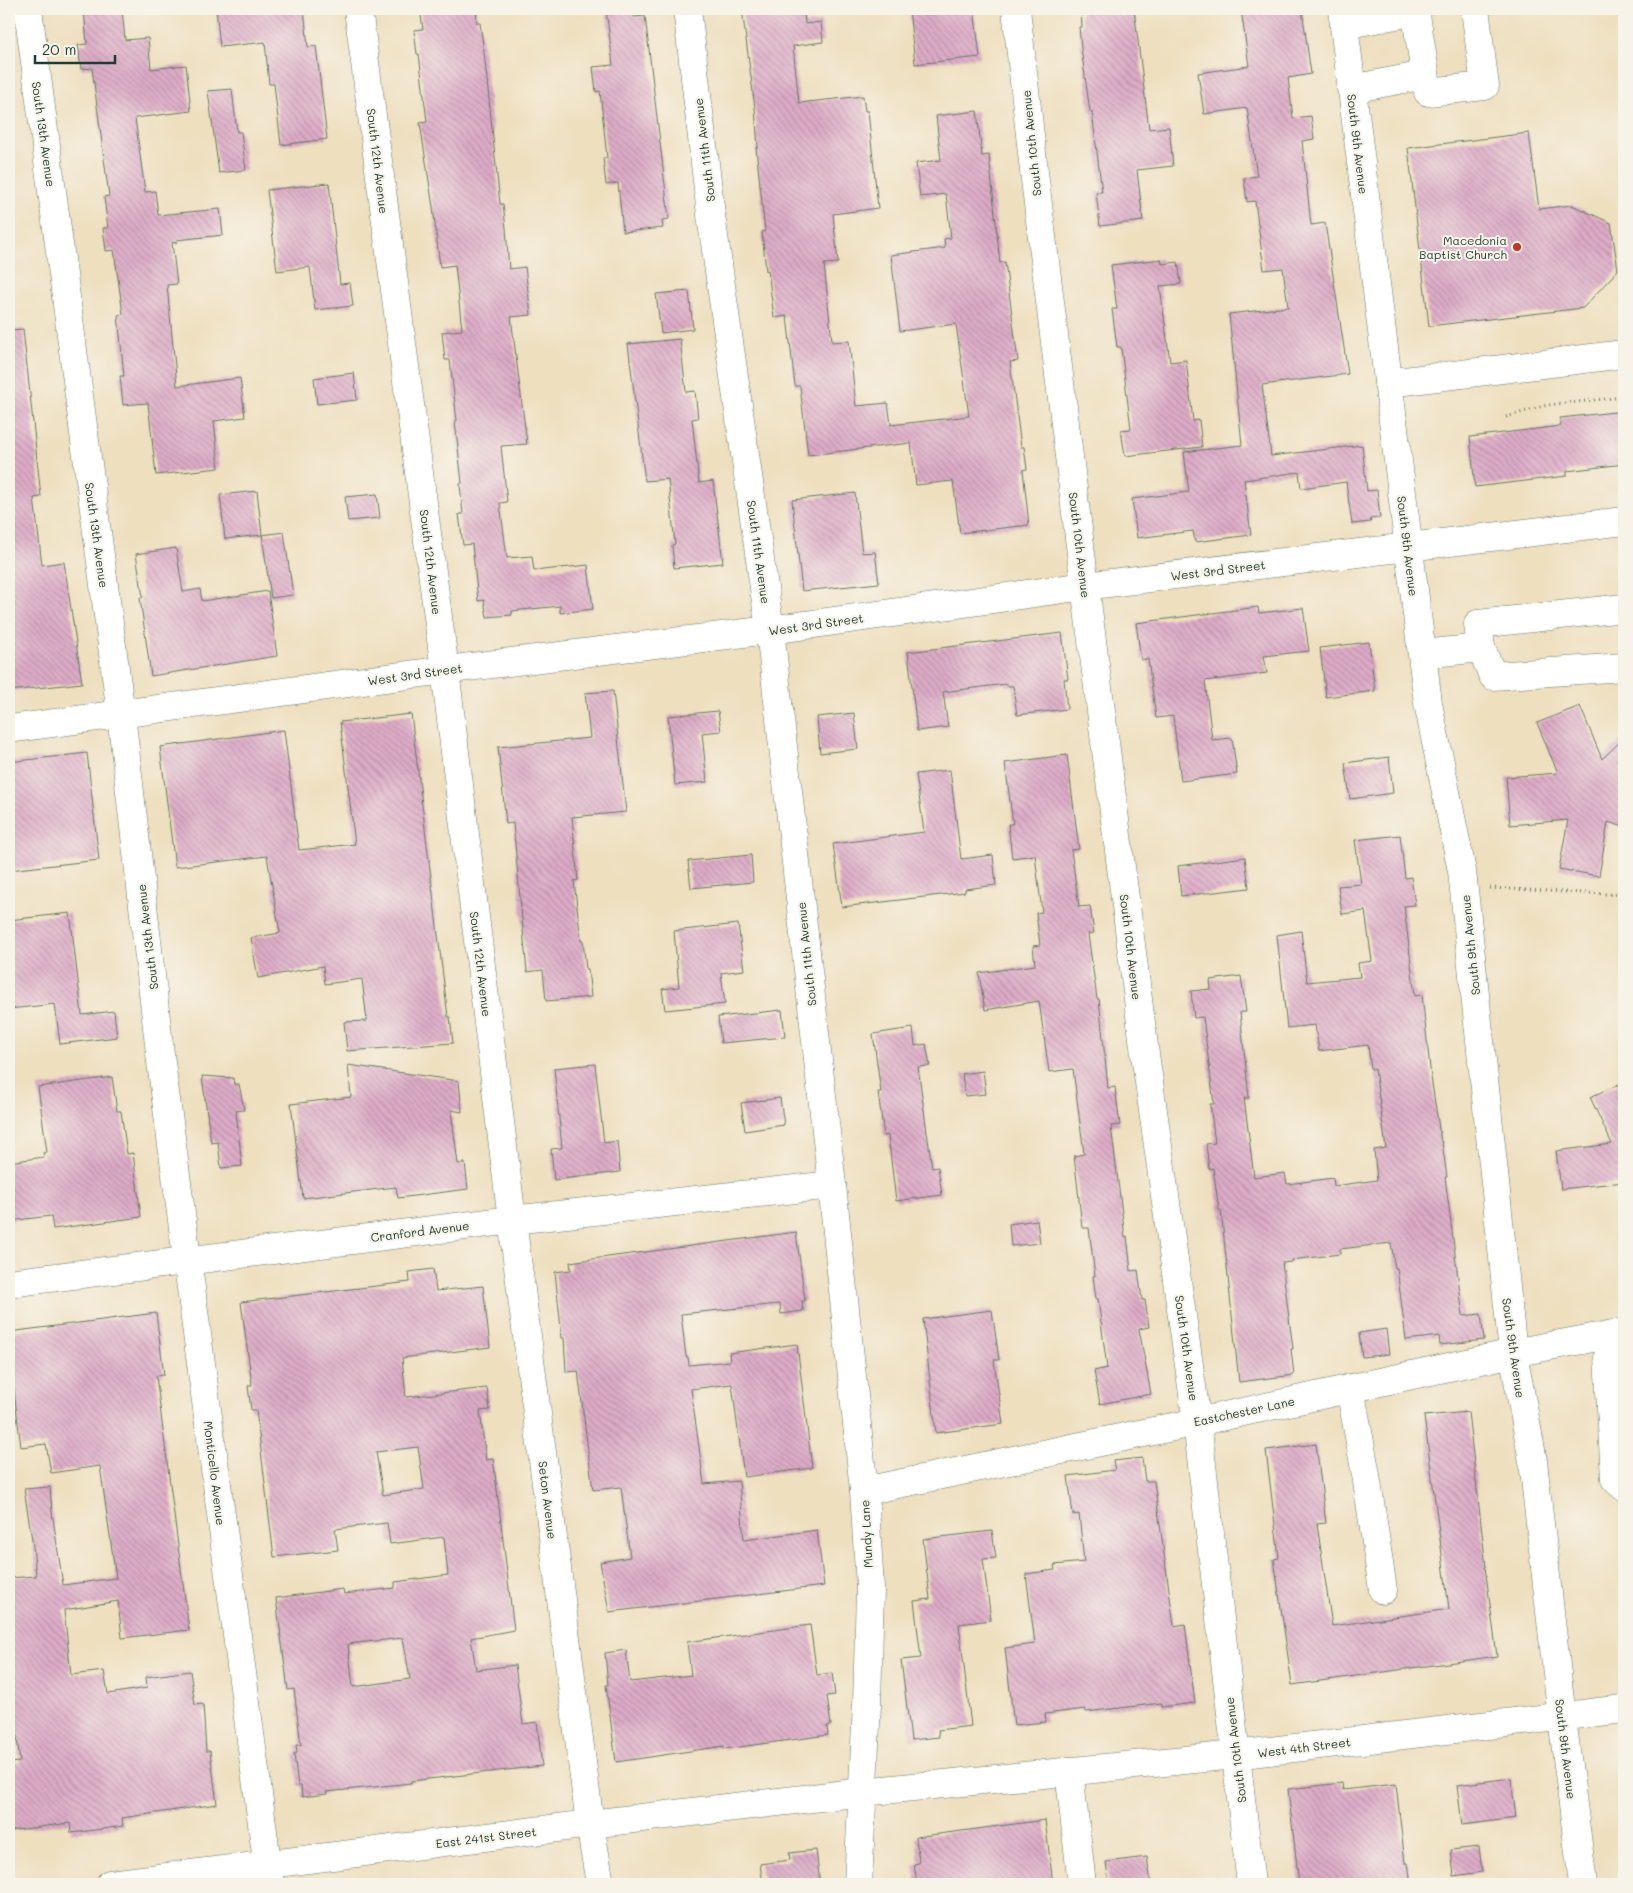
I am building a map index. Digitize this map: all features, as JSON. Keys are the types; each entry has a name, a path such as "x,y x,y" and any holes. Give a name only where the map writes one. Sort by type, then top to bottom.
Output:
{"street":[{"name":"South 13th Avenue","path":"28,9 121,714 162,1062"},
{"name":"South 12th Avenue","path":"358,9 445,670 500,1116"},
{"name":"South 11th Avenue","path":"687,9 711,215 770,630 832,1185"},
{"name":"South 10th Avenue","path":"1016,9 1085,586 1145,1054 1197,1422 1251,1884"},
{"path":"1343,17 1415,10 1428,92 1486,86 1475,9"},
{"name":"South 9th Avenue","path":"1343,17 1428,703 1462,871 1513,1353 1533,1461 1583,1884"},
{"path":"1352,89 1425,75"},
{"path":"1388,382 1624,354"},
{"name":"West 3rd Street","path":"9,729 445,670 770,630 1085,586 1624,521"},
{"path":"1624,608 1478,624 1481,648 1493,676 1624,667"},
{"path":"1422,654 1481,648"},
{"name":"Monticello Avenue","path":"162,1062 268,1874"},
{"name":"Seton Avenue","path":"500,1116 590,1824 600,1884"},
{"name":"Cranford Avenue","path":"9,1282 512,1220 832,1185"},
{"name":"Mundy Lane","path":"832,1185 864,1491 870,1588 867,1705 858,1884"},
{"name":"Eastchester Lane","path":"864,1491 1197,1422 1513,1353 1624,1332"},
{"path":"1608,1356 1615,1478 1624,1487"},
{"path":"1350,1388 1366,1475 1383,1590"},
{"name":"West 4th Street","path":"863,1792 1235,1755 1562,1718 1624,1709"},
{"path":"1069,1772 1082,1884"},
{"name":"East 241st Street","path":"110,1884 268,1874 590,1824 863,1792"}],"path":[{"path":"1506,417 1547,406 1624,397"},
{"path":"1489,888 1624,896"}],"building":[{"path":"84,9 122,9 125,40 148,38 151,69 186,65 191,111 135,118 145,192 155,191 158,215 220,209 223,235 177,240 178,242 172,243 177,284 167,285 177,386 240,378 245,417 214,421 219,468 156,475 148,403 123,405 120,376 124,376 118,315 123,314 114,250 106,251 103,228 108,228 104,197 109,196 92,68 81,69 78,45 87,44"},
{"path":"216,9 304,9 308,47 316,46 327,139 281,145 274,84 269,84 265,42 220,47"},
{"path":"420,9 476,9 477,23 480,23 484,52 500,204 503,204 506,228 509,269 525,267 531,315 511,317 527,444 501,446 507,502 500,503 507,558 532,556 534,571 588,565 593,609 560,613 560,606 512,611 512,615 487,617 484,600 478,601 472,544 463,545 459,514 463,514 460,484 462,483 455,421 457,421 450,360 445,360 442,332 462,330 455,265 440,267 420,123 427,122 419,54 417,54 414,30 423,29"},
{"path":"606,9 633,9 634,17 645,16 669,219 662,220 663,228 623,232 618,183 606,185 603,158 607,158 600,91 596,92 593,67 613,65"},
{"path":"742,9 804,9 805,24 821,22 823,42 793,46 799,103 863,96 865,111 868,111 878,208 833,214 838,263 824,264 832,342 849,341 856,406 888,403 891,425 969,416 956,324 900,331 891,255 945,248 944,239 951,238 946,194 920,197 916,163 941,160 936,116 977,111 982,156 989,155 1000,263 1005,262 1018,361 1010,362 1021,447 1024,447 1027,469 1023,470 1029,525 960,533 953,481 916,485 911,443 808,455 800,386 795,386 787,316 774,318 768,270 766,271 762,232 765,231 756,148 758,148 755,108"},
{"path":"909,9 974,9 980,57 915,64"},
{"path":"1081,9 1134,9 1149,129 1169,127 1173,166 1137,170 1143,221 1100,226 1096,192 1102,192 1092,112 1090,112 1081,48 1079,27 1082,27"},
{"path":"1241,9 1302,9 1311,74 1288,78 1293,118 1311,116 1314,139 1302,141 1311,225 1325,223 1348,374 1262,385 1271,456 1362,445 1367,491 1377,490 1380,518 1370,519 1371,522 1352,524 1346,482 1301,488 1299,472 1244,480 1251,535 1195,542 1193,531 1137,538 1132,499 1189,492 1184,452 1242,445 1229,314 1288,307 1283,268 1264,270 1255,201 1247,202 1244,178 1257,176 1247,108 1204,114 1198,73 1249,66"},
{"path":"232,89 237,132 241,132 246,170 219,173 208,91"},
{"name":"Macedonia Baptist Church","path":"1529,133 1539,209 1572,205 1611,223 1618,270 1583,308 1429,326 1408,148"},
{"path":"329,183 340,284 350,283 353,306 315,310 310,267 277,271 267,190"},
{"path":"1161,259 1162,264 1178,262 1181,284 1160,286 1170,362 1186,360 1193,421 1199,420 1202,447 1125,456 1121,430 1131,429 1121,347 1117,347 1112,309 1117,309 1111,265"},
{"path":"689,291 693,329 661,333 656,294"},
{"path":"23,329 41,497 34,498 42,565 64,562 82,683 9,691 9,330"},
{"path":"680,339 686,392 695,391 698,418 692,419 699,483 713,481 723,563 674,568 672,545 675,544 668,479 645,481 628,344"},
{"path":"354,373 357,400 317,404 314,378"},
{"path":"1624,411 1624,464 1567,471 1567,476 1475,487 1470,437 1561,426 1560,418"},
{"path":"257,491 262,535 225,539 220,495"},
{"path":"855,493 862,553 875,552 879,583 802,591 792,500"},
{"path":"377,494 380,518 348,521 345,497"},
{"path":"284,532 293,595 271,598 262,535"},
{"path":"176,548 183,592 200,589 202,601 268,591 277,656 151,676 140,598 143,597 136,554"},
{"path":"1258,607 1259,613 1303,608 1309,651 1264,656 1267,673 1205,681 1212,740 1232,738 1237,774 1181,781 1173,716 1156,718 1148,659 1141,660 1136,623"},
{"path":"1062,633 1068,679 1064,679 1067,709 1017,715 1013,686 1007,686 1006,684 943,692 948,727 917,731 908,652"},
{"path":"1369,642 1375,691 1326,697 1320,648"},
{"path":"613,691 626,812 572,817 578,880 574,881 581,941 583,941 586,969 588,969 591,997 546,1001 543,970 527,972 513,823 506,824 498,747 590,738 585,693"},
{"path":"1580,706 1602,759 1624,738 1624,827 1608,822 1599,876 1559,869 1568,820 1510,825 1506,777 1558,773 1537,723"},
{"path":"718,711 721,731 702,733 707,782 675,785 668,716"},
{"path":"854,713 858,749 820,753 817,717"},
{"path":"411,714 448,1017 450,1017 453,1043 347,1051 344,1022 367,1021 362,979 325,984 323,966 258,978 251,938 280,933 267,856 175,867 160,747 284,730 299,850 355,844 340,722"},
{"path":"87,753 99,860 9,870 9,762"},
{"path":"1067,755 1079,849 1071,850 1079,907 1090,906 1094,933 1088,934 1097,999 1099,999 1108,1088 1115,1087 1120,1125 1111,1126 1125,1237 1127,1236 1131,1271 1138,1270 1142,1300 1145,1300 1149,1327 1139,1329 1151,1394 1100,1404 1094,1371 1107,1368 1093,1276 1095,1276 1089,1228 1082,1228 1074,1156 1084,1154 1073,1069 1049,1072 1039,1001 985,1010 979,973 1035,965 1033,946 1040,945 1036,913 1042,912 1035,855 1012,858 1008,824 1013,824 1005,763"},
{"path":"1389,757 1393,793 1350,799 1345,763"},
{"path":"950,770 961,859 993,855 996,885 965,889 965,892 842,907 833,844 924,832 916,774"},
{"path":"1400,835 1405,878 1411,877 1415,905 1404,906 1415,996 1422,995 1431,1077 1447,1177 1445,1177 1463,1316 1481,1314 1484,1340 1440,1345 1439,1336 1406,1340 1397,1268 1395,1268 1391,1243 1340,1249 1340,1254 1282,1263 1293,1349 1291,1349 1294,1375 1239,1382 1221,1210 1219,1210 1213,1168 1209,1169 1206,1144 1215,1143 1210,1104 1214,1104 1203,1017 1194,1018 1191,991 1211,989 1210,980 1241,976 1246,1012 1240,1012 1249,1098 1244,1098 1254,1177 1285,1173 1287,1184 1333,1178 1334,1186 1377,1180 1374,1150 1386,1148 1375,1069 1371,1069 1368,1045 1319,1051 1315,1025 1287,1028 1277,935 1301,931 1307,982 1360,977 1358,963 1372,961 1365,911 1342,914 1338,886 1361,884 1355,840"},
{"path":"751,855 753,882 691,888 688,861"},
{"path":"1245,857 1249,888 1181,896 1178,866"},
{"path":"70,913 82,1015 114,1011 117,1037 60,1044 55,1004 9,1009 9,920"},
{"path":"738,924 744,970 721,973 725,1004 665,1010 662,989 679,987 674,931"},
{"path":"782,1010 785,1037 721,1043 718,1017"},
{"path":"913,1028 915,1046 926,1044 930,1066 918,1067 932,1168 938,1167 942,1195 896,1201 888,1135 884,1136 878,1092 881,1092 873,1034"},
{"path":"595,1064 604,1143 617,1141 620,1172 554,1180 551,1149 562,1148 554,1068"},
{"path":"348,1065 459,1081 462,1112 451,1110 458,1164 465,1163 468,1189 398,1198 396,1187 303,1198 291,1104 351,1097"},
{"path":"983,1071 986,1094 965,1096 962,1074"},
{"path":"202,1076 233,1078 234,1084 239,1084 244,1110 236,1111 242,1166 221,1168 218,1142 211,1143"},
{"path":"112,1077 117,1111 121,1111 127,1154 133,1153 141,1217 53,1229 51,1216 9,1221 9,1162 44,1157 43,1153 47,1152 38,1087"},
{"path":"1624,1082 1624,1182 1561,1189 1556,1151 1612,1144 1590,1097"},
{"path":"780,1098 784,1125 745,1131 741,1103"},
{"path":"1037,1220 1040,1243 1011,1246 1009,1224"},
{"path":"796,1232 805,1301 802,1301 803,1311 781,1314 780,1305 778,1304 681,1314 686,1357 688,1357 689,1365 730,1361 729,1353 797,1344 812,1468 744,1477 732,1384 691,1389 704,1484 739,1481 744,1540 817,1530 824,1586 609,1612 600,1562 630,1557 621,1487 593,1490 578,1371 566,1372 564,1338 562,1338 555,1272 571,1270 570,1262"},
{"path":"433,1269 436,1291 483,1286 490,1347 402,1358 406,1397 487,1388 490,1410 480,1411 486,1460 493,1459 514,1630 471,1638 476,1670 515,1665 523,1724 537,1722 542,1766 411,1781 411,1783 326,1792 327,1794 302,1797 301,1786 298,1786 294,1754 297,1753 296,1745 301,1745 294,1689 288,1690 276,1598 343,1589 344,1594 395,1588 395,1582 448,1575 444,1537 390,1544 387,1523 335,1529 338,1550 274,1557 256,1410 251,1410 248,1386 252,1385 241,1302 410,1282 409,1272","holes":["418,1447 424,1489 383,1495 376,1452","403,1638 410,1679 353,1687 348,1644"]},
{"path":"992,1310 999,1360 994,1360 1003,1424 936,1433 923,1319"},
{"path":"156,1313 164,1375 156,1376 189,1630 122,1638 118,1601 64,1610 71,1675 104,1671 108,1694 147,1688 146,1677 190,1671 195,1705 203,1704 206,1751 210,1751 217,1804 122,1818 123,1826 103,1829 71,1833 70,1823 9,1831 9,1763 20,1762 15,1722 9,1723 9,1578 36,1576 24,1489 50,1487 63,1585 116,1578 100,1466 51,1473 46,1444 21,1447 9,1351 9,1332"},
{"path":"1386,1329 1389,1354 1362,1357 1359,1333"},
{"path":"1468,1412 1497,1656 1292,1685 1274,1559 1279,1558 1266,1450 1316,1444 1326,1523 1317,1524 1332,1626 1449,1609 1424,1416"},
{"path":"1142,1458 1145,1481 1154,1481 1174,1626 1185,1624 1195,1703 1162,1707 1162,1703 1086,1712 1085,1709 1045,1714 1046,1722 1014,1725 1005,1648 1035,1644 1026,1574 1055,1570 1054,1565 1084,1562 1079,1514 1073,1515 1068,1476 1115,1470 1113,1461"},
{"path":"992,1531 996,1558 983,1559 991,1620 959,1624 971,1726 938,1730 939,1737 911,1740 901,1660 921,1658 914,1601 930,1599 923,1539"},
{"path":"810,1625 817,1675 832,1673 835,1695 827,1696 831,1725 827,1726 828,1735 724,1749 724,1746 616,1762 606,1685 608,1685 605,1653 626,1650 630,1682 691,1675 687,1642"},
{"path":"1511,1778 1516,1818 1462,1825 1457,1785"},
{"path":"1342,1783 1343,1790 1396,1784 1405,1863 1408,1863 1411,1884 1350,1884 1349,1879 1299,1884 1288,1789"},
{"path":"1045,1820 1053,1884 917,1884 914,1864 919,1863 916,1837"},
{"path":"1479,1847 1482,1872 1454,1876 1451,1850"},
{"path":"816,1850 820,1884 763,1884 760,1864 790,1860 789,1853"},
{"path":"1147,1857 1151,1884 1109,1884 1106,1862"}],"place":[{"name":"Macedonia Baptist Church","path":"1517,247"}]}
